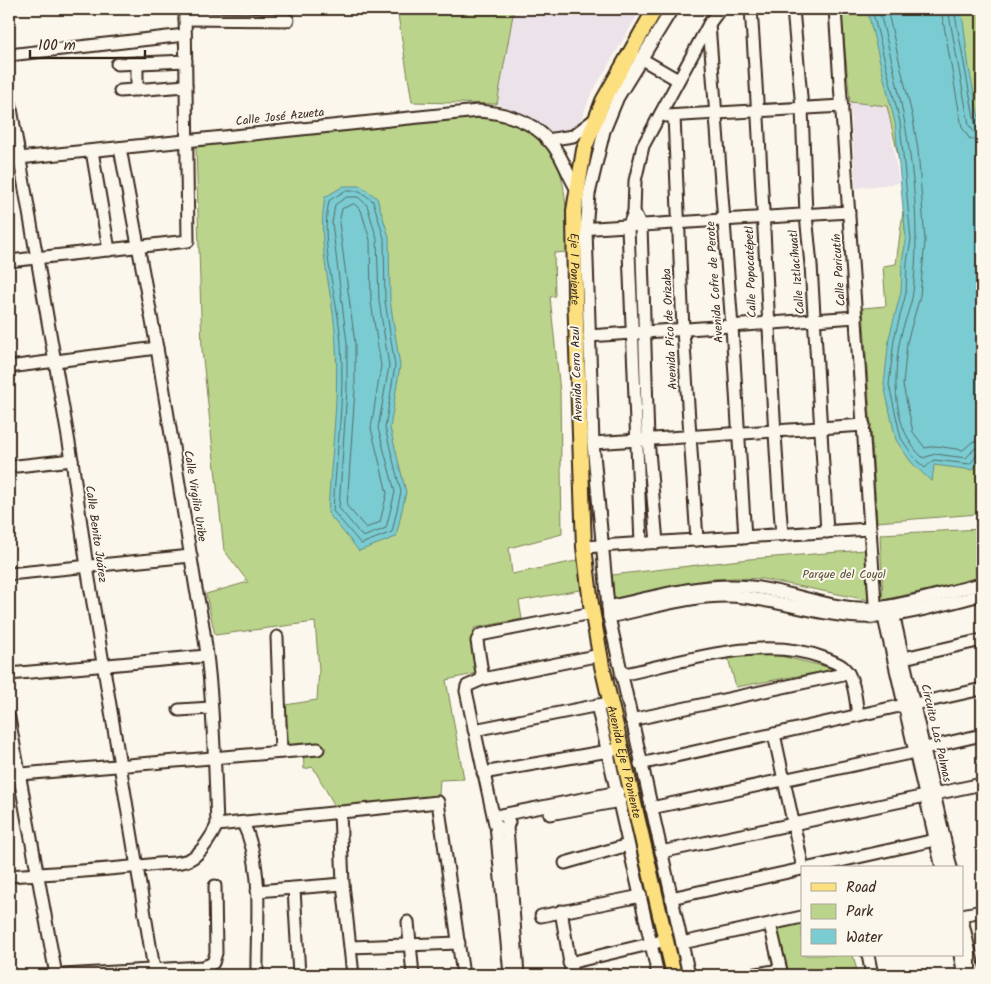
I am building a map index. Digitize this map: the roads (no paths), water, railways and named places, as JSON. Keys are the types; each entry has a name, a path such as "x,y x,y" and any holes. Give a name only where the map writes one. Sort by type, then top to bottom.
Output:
{"main road":[{"name":"Eje 1 Poniente","path":"584,547 576,188 584,150 595,119 616,76 655,9"},
{"name":"Avenida Eje 1 Poniente","path":"584,547 592,613 600,655 603,704 621,748 619,770 667,940 674,975"}],"street":[{"name":"Avenida Cerro Azul","path":"608,612 604,546 593,443 589,336 576,228 589,194 604,131 618,97 640,58 672,9"},
{"path":"641,544 642,440 638,333 628,227 634,212 638,161 644,146 709,24 720,9"},
{"name":"Calle Popocatépetl","path":"751,9 759,111 773,431 782,535"},
{"name":"Calle Iztlacíhuatl","path":"792,9 802,108 806,215 822,428 827,532"},
{"name":"Calle Paricutín","path":"835,9 864,425 869,529 883,611"},
{"path":"9,262 188,241 185,14 288,20"},
{"name":"Avenida Cofre de Perote","path":"709,24 732,327 745,538"},
{"path":"9,55 185,35"},
{"path":"640,58 678,80"},
{"path":"117,64 186,60"},
{"path":"136,90 137,63"},
{"path":"120,91 186,86"},
{"name":"Calle Benito Juárez","path":"9,97 14,159 37,259 55,361 72,460 87,567 122,767 136,867 155,972"},
{"path":"660,116 842,106"},
{"name":"Calle José Azueta","path":"14,159 478,111 498,112 516,117 530,125 547,140 558,152 576,188"},
{"name":"Avenida Pico de Orizaba","path":"674,116 683,330 697,540"},
{"path":"547,140 573,136 595,119"},
{"name":"Calle Virgilio Uribe","path":"120,148 157,348 204,627 211,708 217,825"},
{"path":"92,151 110,250"},
{"path":"634,212 641,226 638,333"},
{"path":"576,228 628,227 849,212"},
{"path":"589,336 767,325 856,317"},
{"path":"9,366 157,348"},
{"path":"593,443 864,425"},
{"path":"642,440 657,543"},
{"path":"17,466 72,460"},
{"path":"584,547 869,529"},
{"path":"9,574 191,556"},
{"path":"883,611 982,584"},
{"path":"608,612 700,598 726,596 744,597 846,616 982,595"},
{"name":"Circuito Las Palmas","path":"883,611 904,658 910,705"},
{"name":"Circuito Las Palmas","path":"883,611 910,705 930,795 950,866"},
{"name":"Avenida Eje 1 Poniente","path":"608,612 688,975"},
{"path":"483,679 477,641 480,635 592,613"},
{"path":"276,637 281,752"},
{"path":"904,658 982,640"},
{"path":"621,675 727,653 762,649 792,650 836,663 848,673 858,716"},
{"path":"518,975 512,946 503,822 483,773 466,691 467,686 483,679 600,655"},
{"path":"9,674 105,667 206,656"},
{"path":"631,720 848,673"},
{"path":"640,764 982,689"},
{"path":"474,730 603,704"},
{"name":"Avenida Eje 1 Poniente","path":"603,704 606,751 619,770 619,796 628,845 658,975"},
{"path":"179,710 211,708"},
{"path":"9,718 15,774 37,874 56,975"},
{"path":"774,734 803,866"},
{"path":"651,808 982,735"},
{"path":"483,773 621,748"},
{"path":"15,774 122,767 318,749"},
{"path":"661,852 982,784"},
{"name":"Circuito Las Palmas","path":"930,795 935,840 942,866"},
{"path":"503,822 619,796"},
{"path":"9,876 136,867 191,859 213,834 217,825 438,802 463,975"},
{"path":"340,812 343,884 353,975"},
{"path":"243,822 251,839 257,892 257,975"},
{"path":"818,866 935,840"},
{"path":"565,863 628,845"},
{"path":"671,898 801,868"},
{"path":"257,892 343,884"},
{"path":"63,975 155,972 203,967 213,963 216,953 215,886"},
{"path":"294,889 299,975"},
{"path":"540,916 641,896"},
{"path":"560,911 572,975"},
{"path":"964,916 982,911"},
{"path":"682,943 801,917"},
{"path":"408,922 413,975"},
{"path":"751,975 781,972 770,924"},
{"path":"569,963 667,940"},
{"path":"351,948 459,943"},
{"path":"510,975 512,946"},
{"path":"964,946 966,974"},
{"path":"868,956 872,975"},
{"path":"960,956 966,974"}],"water":[{"path":"867,9 959,9 963,21 969,68 982,133 982,455 973,470 934,465 932,482 911,462 896,440 884,385 889,338 901,292 902,261 906,240 895,123"},
{"path":"344,186 361,186 377,198 389,237 390,300 400,366 390,428 406,492 396,537 359,551 328,513 336,408 337,366 335,326 324,253 323,216 325,197"}],"park label":[{"name":"Parque del Coyol","path":"844,574"}]}
